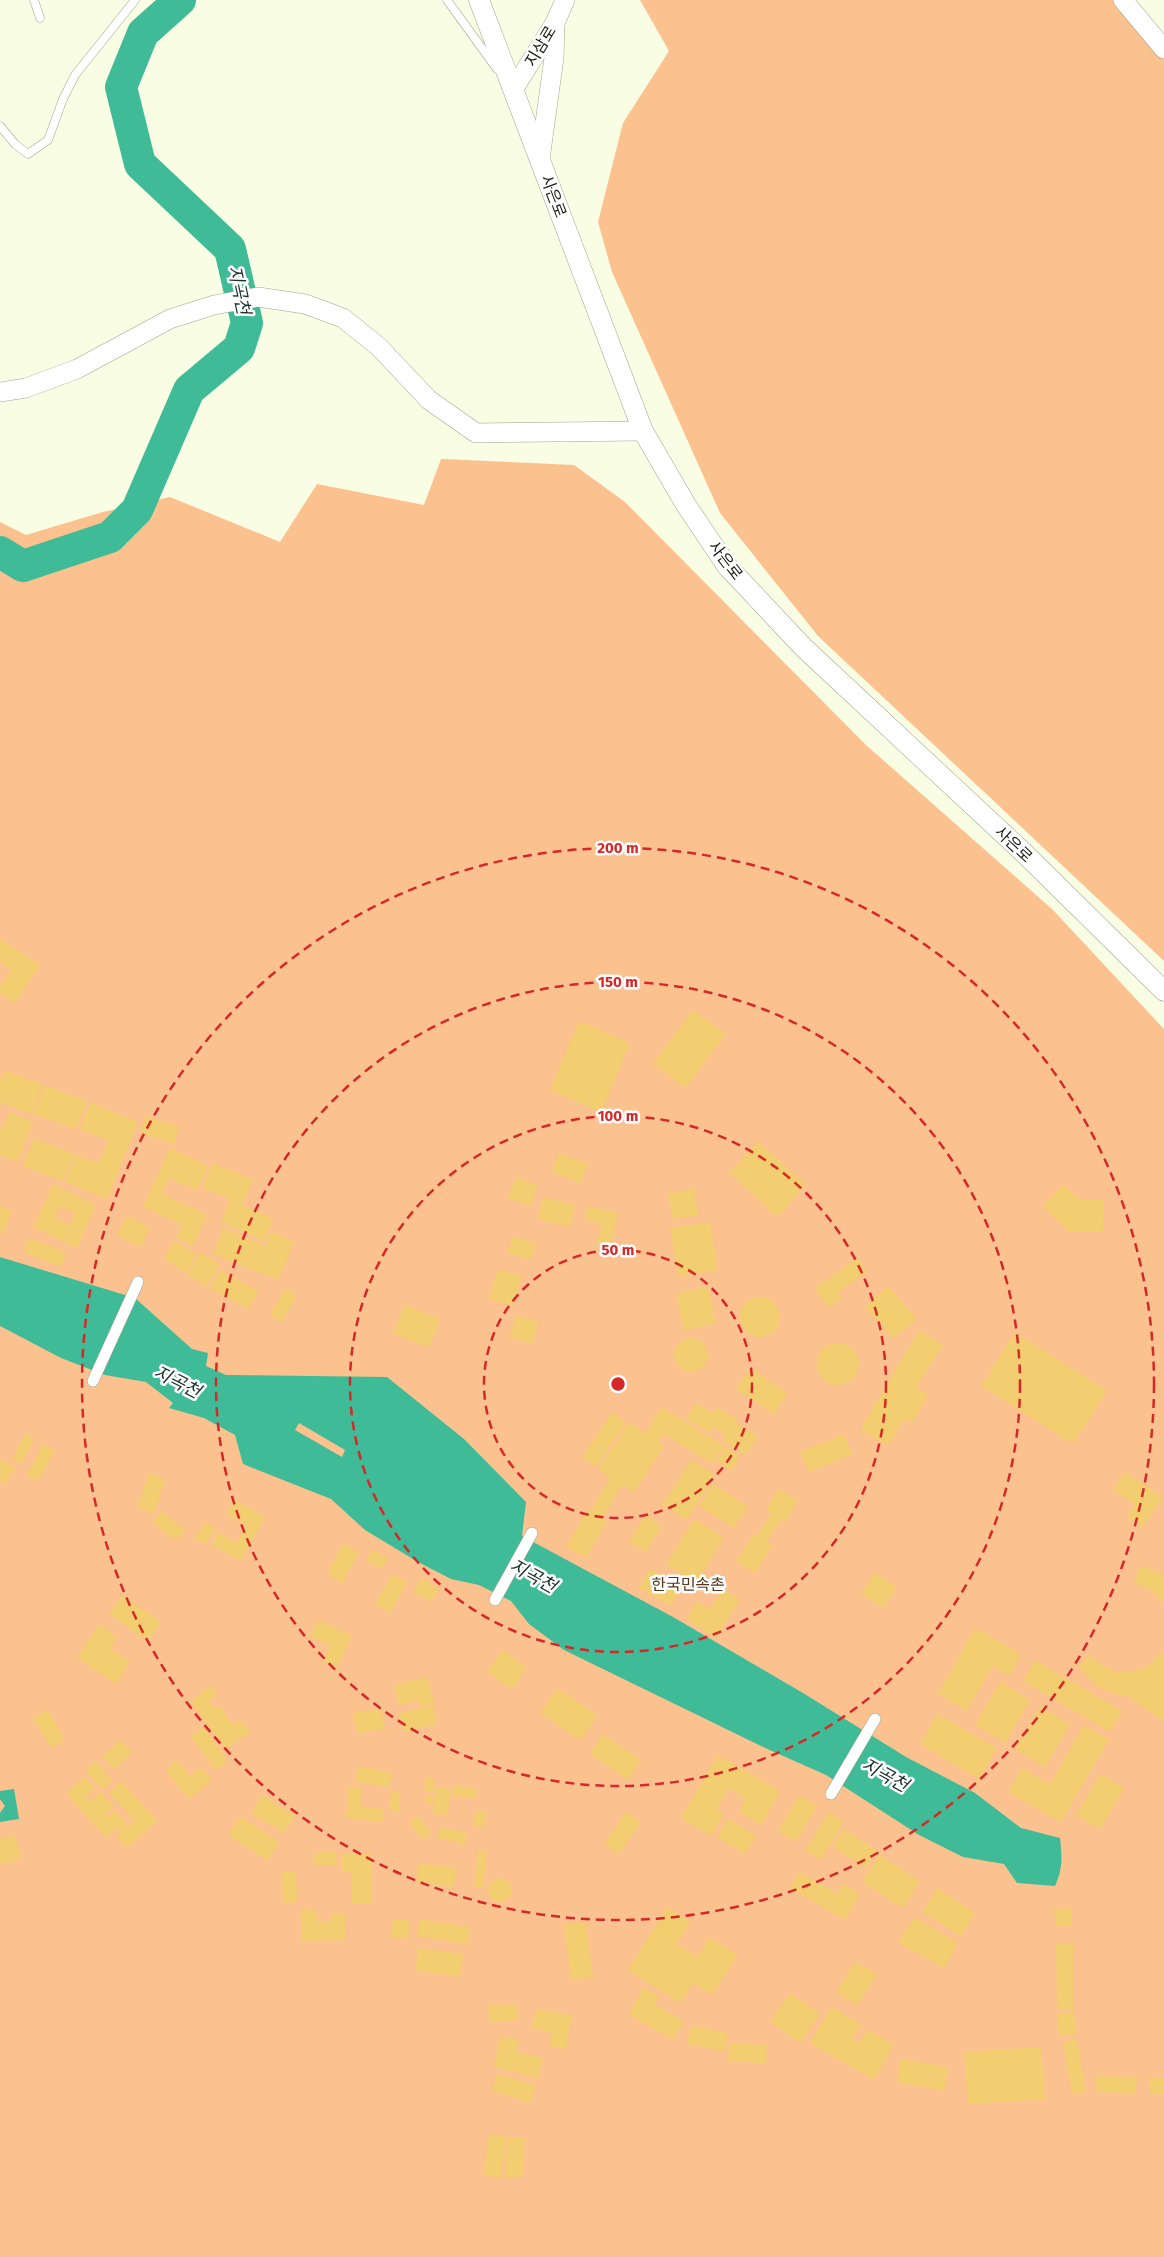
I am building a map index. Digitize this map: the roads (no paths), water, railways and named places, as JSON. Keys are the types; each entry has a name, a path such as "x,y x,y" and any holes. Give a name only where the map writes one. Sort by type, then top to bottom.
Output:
{"main road":[{"name":"사은로","path":"479,0 643,431 686,505 727,566 803,647 1024,854 1164,991"}],"street":[{"name":"지삼로","path":"513,90 554,23 565,0"},
{"path":"1123,0 1164,49"},
{"path":"540,159 554,58 554,23"},
{"path":"0,392 26,388 77,369 170,319 214,305 258,297 305,304 343,318 380,347 429,400 476,433 643,431"},
{"path":"93,1381 138,1282"},
{"path":"495,1600 532,1533"},
{"path":"831,1794 875,1719"}],"lane":[{"path":"34,0 40,18"},
{"path":"0,126 15,144 28,154 48,140 63,99 75,75 135,0"},
{"path":"447,0 513,90"}],"water":[{"path":"0,1257 135,1298 192,1349 208,1353 206,1366 226,1375 387,1377 464,1439 526,1502 522,1536 673,1617 803,1693 906,1757 975,1793 1021,1828 1060,1838 1061,1862 1055,1886 1017,1883 1004,1864 963,1857 919,1835 826,1775 761,1746 564,1650 529,1624 511,1601 479,1585 451,1579 418,1562 365,1530 331,1499 243,1464 235,1435 204,1418 169,1408 173,1403 146,1382 105,1375 61,1358 0,1326","holes":["299,1423 345,1450 342,1457 295,1430"]},
{"path":"14,1789 19,1819 0,1822 0,1813 5,1806 0,1799 0,1791"}],"waterway":[{"name":"지곡천","path":"0,552 23,566 110,537 137,510 189,390 239,348 247,323 230,249 140,164 121,87 143,33 180,0"}],"park label":[{"name":"한국민속촌","path":"688,1584"}]}
